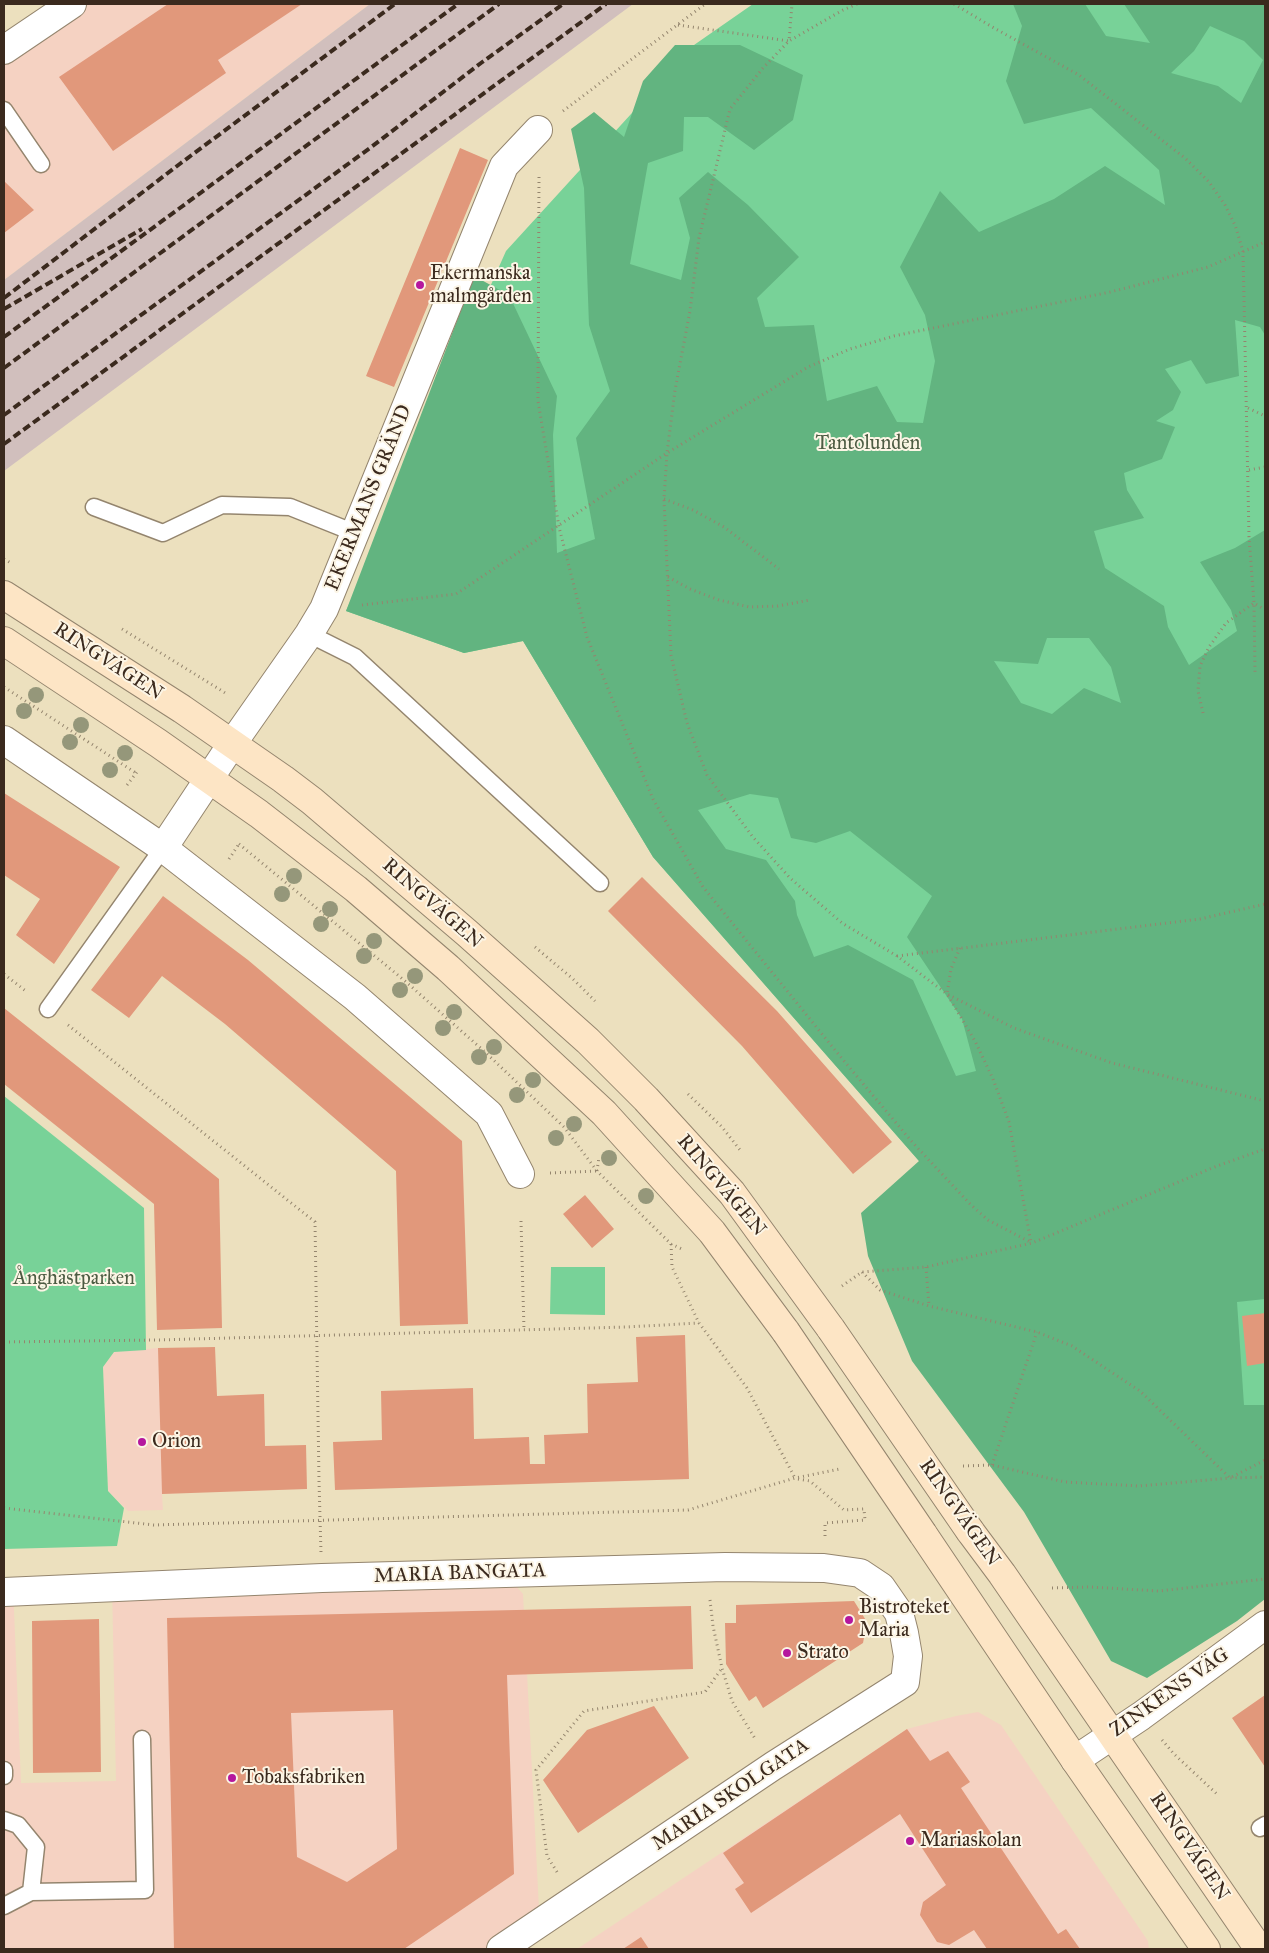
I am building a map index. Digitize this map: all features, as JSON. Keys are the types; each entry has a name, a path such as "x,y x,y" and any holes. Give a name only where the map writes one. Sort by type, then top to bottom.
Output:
{"main road":[{"name":"RINGVÄGEN","path":"4,595 182,709 312,801 467,933 588,1041 646,1099 732,1194 831,1329 970,1531 1002,1574 1259,1949"},
{"name":"RINGVÄGEN","path":"4,641 209,778 356,889 448,968 604,1113 712,1232 786,1332 1074,1760 1206,1949"}],"street":[{"path":"4,50 72,4"},
{"name":"EKERMANS GRÄND","path":"163,848 232,744 309,634 324,609 504,166 538,130"},
{"path":"4,740 163,848 355,997 489,1114 520,1174"},
{"name":"MARIA BANGATA","path":"4,1592 410,1576 709,1567 824,1568 860,1573 881,1587 899,1613"},
{"name":"MARIA SKOLGATA","path":"501,1949 773,1766 905,1682 908,1656 899,1613"},
{"name":"ZINKENS VÄG","path":"1074,1760 1141,1716 1265,1625"}],"lane":[{"path":"4,110 41,164"},
{"path":"94,507 163,533 222,505 290,507 355,533"},
{"path":"309,634 356,657 600,884"},
{"path":"48,1009 163,848"},
{"path":"4,1906 31,1892 145,1890 142,1739"},
{"path":"4,1770 4,1776"},
{"path":"4,1820 18,1825 36,1847 31,1892"}],"path":[{"path":"705,4 538,130 538,401 559,527 590,646 653,799 703,887 913,1143 971,1205 988,1220 1032,1243"},
{"path":"789,41 792,4"},
{"path":"857,4 789,41 763,68 730,109 699,238 690,311 675,390 667,453 664,499 671,655 687,722 707,775 752,836 790,878 842,923 897,956 947,994 1014,1028 1112,1063 1265,1101"},
{"path":"954,4 1079,75 1186,159 1209,182 1225,205 1236,226 1243,251 1255,673"},
{"path":"678,25 789,41"},
{"path":"324,609 456,594 559,527 667,453 808,367 850,349 894,336 1110,292 1208,266 1265,242"},
{"path":"1248,408 1265,416"},
{"path":"1249,470 1265,467"},
{"path":"664,499 693,510 724,527 779,569"},
{"path":"667,577 690,589 719,600 749,607 778,606 810,600"},
{"path":"1254,603 1265,610"},
{"path":"1203,713 1198,691 1200,666 1209,647 1226,624 1254,603"},
{"path":"4,687 136,773"},
{"path":"123,791 140,767"},
{"path":"224,866 243,838"},
{"path":"239,844 405,981 485,1052 564,1127 597,1172 672,1244 686,1251"},
{"path":"897,956 1200,919 1265,904"},
{"path":"960,948 951,969 947,994 975,1041 993,1079 1009,1122 1032,1243"},
{"path":"4,974 27,992"},
{"path":"69,1026 315,1222 321,1552"},
{"path":"842,1286 862,1272 926,1267 1032,1243 1217,1166 1265,1149"},
{"path":"520,1174 597,1172"},
{"path":"521,1221 524,1330"},
{"path":"672,1244 672,1267 699,1323 746,1388 795,1478"},
{"path":"926,1267 929,1306"},
{"path":"862,1272 880,1290 929,1306 1037,1332 1072,1346 1140,1391 1230,1478"},
{"path":"4,1342 157,1340 524,1330 699,1323"},
{"path":"1037,1332 992,1465 1065,1482 1139,1486 1265,1477"},
{"path":"1230,1478 1265,1460"},
{"path":"4,1508 154,1525 688,1510 795,1478 810,1481 844,1510 864,1509 865,1520 825,1523"},
{"path":"1050,1588 1090,1587 1159,1591 1265,1579"},
{"path":"709,1593 713,1626 722,1668 732,1701 747,1727"},
{"path":"574,1900 547,1856 536,1770 584,1711 706,1692 722,1668"}],"shaded area":[{"path":"67,4 370,4 4,280 4,46"},
{"path":"370,4 633,4 4,471 4,280"},
{"name":"Orion","path":"176,1348 178,1493 162,1494 163,1510 128,1511 108,1491 103,1367 114,1352"},
{"path":"112,1584 515,1585 523,1594 540,1929 510,1949 4,1949 4,1585 13,1585 21,1783 116,1781"},
{"name":"Mariaskolan","path":"978,1712 1001,1725 1148,1941 1149,1949 577,1949 907,1729"}],"green space":[{"name":"Tantolunden","path":"753,4 1265,4 1265,1585 919,1161 653,857 523,641 464,653 346,611 506,251 694,45"},
{"name":"Tantolunden","path":"1013,4 1085,4 1106,36 1150,43 1124,4 1265,4 1265,335 1260,327 1235,320 1239,376 1206,384 1191,360 1165,369 1181,392 1173,410 1156,421 1175,427 1162,459 1124,473 1127,490 1144,518 1094,531 1105,568 1164,606 1168,627 1189,665 1237,631 1231,610 1200,562 1235,548 1265,530 1265,1299 1237,1302 1244,1405 1265,1405 1265,1599 1237,1621 1147,1678 1111,1661 1024,1512 912,1361 868,1256 861,1213 919,1161 653,857 523,641 464,653 346,611 474,276 509,295 557,396 553,435 557,553 595,539 576,438 610,391 589,325 584,188 571,129 594,112 624,137 643,81 675,45 740,45 803,75 793,120 754,150 708,117 684,117 683,151 648,163 630,264 681,280 690,238 679,198 708,172 748,205 799,257 757,298 765,327 814,325 827,401 877,386 897,422 923,423 935,361 925,315 900,267 940,191 979,232 1054,199 1105,166 1165,205 1159,170 1091,108 1024,124 1006,81 1022,26","holes":["1210,26 1244,41 1263,60 1241,103 1218,86 1171,73 1194,51","1047,638 1089,638 1111,667 1121,703 1084,688 1052,714 1021,703 994,661 1038,664","750,794 778,798 791,838 816,843 850,831 932,896 907,937 962,1019 976,1071 956,1076 913,980 848,945 814,957 797,915 795,901 766,860 726,849 698,810"]},
{"name":"Ånghästparken","path":"4,1096 144,1208 146,1350 114,1352 103,1367 108,1491 124,1508 117,1546 4,1549"},
{"path":"551,1267 605,1267 605,1315 550,1314"}],"building":[{"path":"168,4 302,4 218,60 226,73 113,151 59,77"},
{"name":"Ekermanska malmgården","path":"460,148 488,160 394,387 366,376"},
{"path":"4,181 34,210 4,233"},
{"path":"4,793 120,867 54,964 16,935 40,899 4,875"},
{"path":"642,877 777,1011 892,1142 853,1174 742,1046 608,911"},
{"path":"163,896 248,960 462,1141 468,1324 400,1326 396,1171 225,1024 162,976 129,1018 91,990"},
{"path":"4,1008 219,1179 222,1328 157,1330 154,1204 4,1084"},
{"path":"585,1195 614,1229 592,1248 563,1214"},
{"path":"1265,1313 1265,1363 1247,1366 1242,1316"},
{"path":"685,1335 689,1479 335,1490 333,1442 382,1440 381,1391 473,1388 474,1439 529,1437 530,1464 545,1464 544,1435 588,1433 587,1384 638,1382 636,1337"},
{"path":"215,1347 217,1396 264,1394 265,1446 306,1445 307,1489 162,1494 158,1348"},
{"name":"Strato","path":"854,1601 867,1622 863,1643 763,1708 756,1696 749,1701 726,1664 725,1623 736,1623 736,1605"},
{"name":"Tobaksfabriken","path":"691,1606 693,1669 507,1675 514,1874 404,1949 174,1949 167,1618","holes":["393,1710 397,1849 347,1882 297,1857 291,1713"]},
{"path":"99,1619 101,1772 33,1773 32,1621"},
{"path":"1265,1695 1265,1767 1232,1718"},
{"path":"654,1706 689,1758 578,1833 543,1780 587,1730"},
{"path":"907,1729 930,1761 948,1751 970,1782 961,1788 1058,1934 1066,1929 1080,1949 987,1949 974,1930 949,1945 937,1942 920,1915 923,1902 946,1885 900,1814 751,1913 735,1889 744,1883 723,1853"},
{"path":"641,1937 649,1949 623,1949"}],"railway":[{"path":"4,298 181,163 395,4"},
{"path":"4,337 458,4"},
{"path":"4,368 499,4"},
{"path":"4,415 370,148 481,63 563,4"},
{"path":"4,444 606,4"},
{"path":"4,309 142,229"}],"place":[{"name":"Ekermanska malmgården","path":"420,285"},
{"name":"Orion","path":"142,1442"},
{"name":"Bistroteket Maria","path":"849,1620"},
{"name":"Strato","path":"787,1653"},
{"name":"Tobaksfabriken","path":"232,1778"},
{"name":"Mariaskolan","path":"910,1841"}]}
